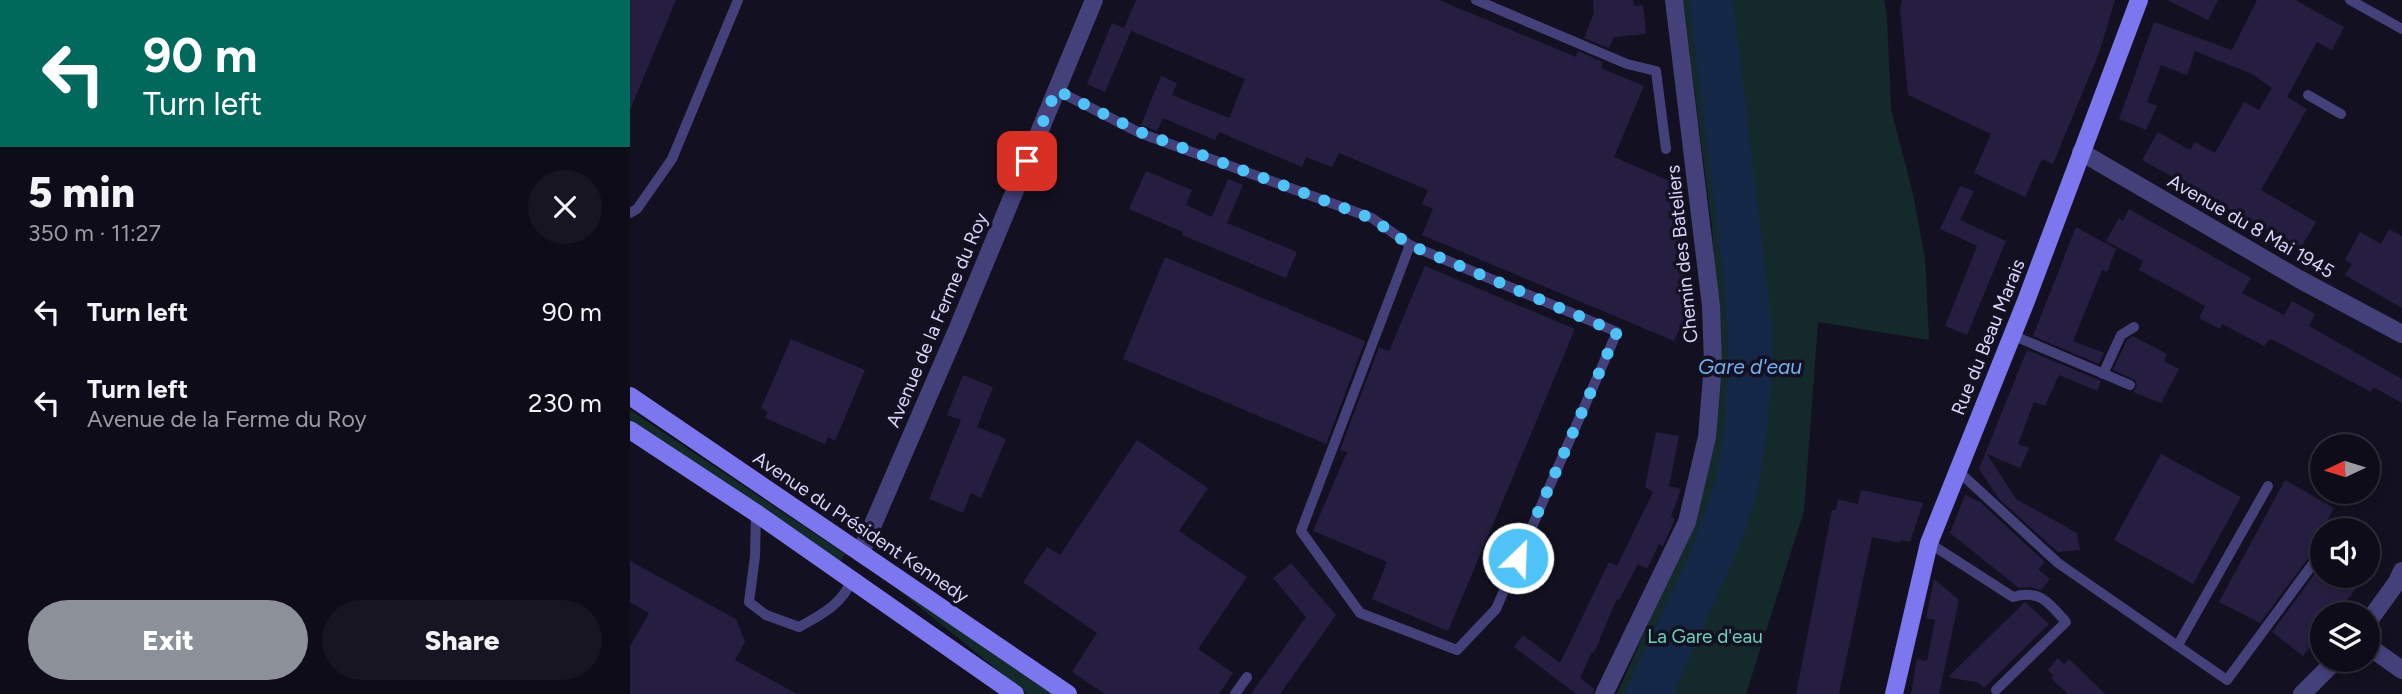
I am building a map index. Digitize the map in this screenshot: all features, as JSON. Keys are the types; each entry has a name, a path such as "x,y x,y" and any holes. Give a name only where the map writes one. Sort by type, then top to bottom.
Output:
{"main road":[{"name":"Rue du Beau Marais","path":"1894,694 1929,543 2012,335 2139,0"},
{"name":"Avenue du Président Kennedy","path":"630,396 1068,694"},
{"path":"630,430 756,513 1015,694"},
{"name":"Avenue de la Ferme du Roy","path":"852,579 861,552"}],"street":[{"name":"Avenue de la Ferme du Roy","path":"861,552 1094,0"},
{"name":"Chemin des Bateliers","path":"1604,694 1687,522 1707,437 1713,364 1711,306 1674,0"},
{"name":"Avenue du 8 Mai 1945","path":"2081,152 2299,279 2402,334"},
{"path":"2380,605 2402,571"},
{"path":"2380,654 2402,670"},
{"path":"2302,694 2324,672"}],"lane":[{"path":"630,213 637,209 672,159 738,0"},
{"path":"1476,0 1627,64 1656,71 1666,149"},
{"path":"2350,0 2402,29"},
{"path":"1056,90 1140,132 1371,218 1410,245 1617,332 1496,609 1457,650 1360,612 1301,531 1410,245"},
{"path":"2308,95 2341,114"},
{"path":"2103,374 2121,335 2134,327"},
{"path":"2012,335 2130,385"},
{"path":"1957,470 2058,563 2227,680 2310,568"},
{"path":"2178,645 2268,486"},
{"path":"756,513 755,556 749,602 766,615 799,627 831,609 849,588 852,579"},
{"path":"1929,543 2013,597 2026,593 2044,598 2066,622 1996,690"},
{"path":"1235,694 1247,677"}],"green space":[{"name":"La Gare d'eau","path":"1683,0 1884,0 1891,109 1913,194 1925,258 1929,340 1818,322 1804,511 1746,694 1617,694 1683,545 1719,334 1712,228"},
{"path":"630,410 845,554 841,561 832,559 630,422"},
{"path":"885,579 1052,694 1027,694"}],"water":[{"name":"Gare d'eau","path":"1689,0 1733,0 1772,325 1773,368 1766,438 1756,498 1741,543 1673,694 1624,694 1690,554 1717,476 1726,410 1728,345 1725,290"}],"building":[{"path":"630,0 676,0 630,110"},
{"path":"1136,0 1439,0 1576,57 1578,51 1603,62 1601,68 1644,86 1614,157 1684,187 1691,302 1674,341 1422,235 1433,209 1422,204 1428,190 1339,153 1332,167 1306,157 1302,167 1219,132 1215,140 1163,118 1157,131 1141,125 1161,76 1177,83 1172,95 1229,118 1245,79 1124,28"},
{"path":"1593,0 1633,0 1634,6 1643,5 1646,34 1614,37 1609,48 1584,38 1594,13"},
{"path":"1902,0 2115,0 2099,53 2053,164 2042,159 2025,197 1974,173 1991,134 1908,95 1900,8"},
{"path":"2167,0 2218,0 2208,20"},
{"path":"2257,0 2295,0 2344,27 2332,50 2317,42 2287,97 2307,109 2261,190 2316,222 2300,249 2142,160 2158,132 2190,150 2195,142 2215,153 2244,102 2259,110 2272,88 2252,74 2195,51 2187,75 2161,65 2147,102 2157,106 2146,130 2119,119 2154,22 2232,50"},
{"path":"1112,23 1131,31 1105,92 1087,84"},
{"path":"1146,171 1192,190 1186,205 1212,217 1228,179 1243,185 1227,223 1297,252 1286,278 1182,235 1183,232 1129,209"},
{"path":"1960,186 1974,191 1960,220 2006,241 1967,335 1945,326 1977,246 1940,229"},
{"path":"2129,209 2251,278 2242,293 2284,315 2292,301 2315,314 2309,326 2402,379 2402,403 2373,387 2371,392 2270,339 2264,346 2222,324 2220,329 2199,318 2205,306 2139,270 2143,261 2106,241 2119,218 2123,221"},
{"path":"2076,227 2116,249 2107,272 2102,270 2073,341 2104,353 2099,364 2033,336"},
{"path":"2389,229 2402,236 2402,308 2345,275 2352,264 2345,260 2360,232 2381,244"},
{"path":"1165,257 1365,341 1326,444 1123,359"},
{"path":"1425,266 1575,329 1448,631 1372,599 1387,562 1313,531 1347,452 1340,450 1379,347 1389,351"},
{"path":"2133,336 2167,354 2164,361 2179,369 2161,403 2133,392 2137,387 2135,380 2113,370 2127,340"},
{"path":"791,339 865,370 835,441 828,437 825,444 765,418 768,412 761,408"},
{"path":"2027,350 2101,381 2097,391 2059,375 2045,406 2034,402 2018,444 2029,448 2020,468 1987,454 2016,499 2077,533 2080,550 2058,552 1999,499 1979,469"},
{"path":"963,375 993,387 977,427 1006,439 981,498 971,493 963,513 929,499 961,420 947,415"},
{"path":"1656,432 1679,436 1669,486 1681,489 1671,517 1675,519 1663,546 1659,544 1647,569 1638,564 1619,600 1617,599 1594,653 1592,652 1580,678 1594,689 1593,694 1576,694 1514,647 1523,635 1560,663 1609,562 1617,566 1653,492 1645,487"},
{"path":"1137,440 1208,488 1179,531 1247,577 1198,649 1233,673 1219,694 1105,694 1072,672 1097,633 1023,582 1047,547 1060,555"},
{"path":"2161,454 2241,497 2193,584 2114,540"},
{"path":"2285,480 2310,494 2310,504 2327,504 2334,508 2329,518 2310,518 2310,556 2260,623 2219,602"},
{"path":"1861,490 1923,503 1910,542 1901,540 1900,543 1872,537 1839,694 1796,694 1832,510 1836,510 1838,499 1858,504"},
{"path":"1965,495 1980,502 2045,562 2038,569 2050,579 2041,590 2019,588 1950,533"},
{"path":"630,561 736,619 745,642 735,660 797,694 630,694 630,647 649,613 630,602"},
{"path":"1291,563 1336,615 1280,694 1251,694 1306,617 1273,578"},
{"path":"1934,579 1959,600 1939,694 1911,694 1917,659 1927,661 1935,620 1926,618"},
{"path":"2310,580 2310,588 2356,588 2345,602 2310,602 2310,647 2303,656 2272,632"},
{"path":"2025,602 2049,624 1984,688 1979,683 1948,677"},
{"path":"2058,658 2064,664 2069,659 2105,694 2068,694 2051,678 2054,676 2048,670"}],"route":[{"path":"1027,161 1056,90 1140,132 1371,218 1410,245 1617,332 1518,558"}]}
